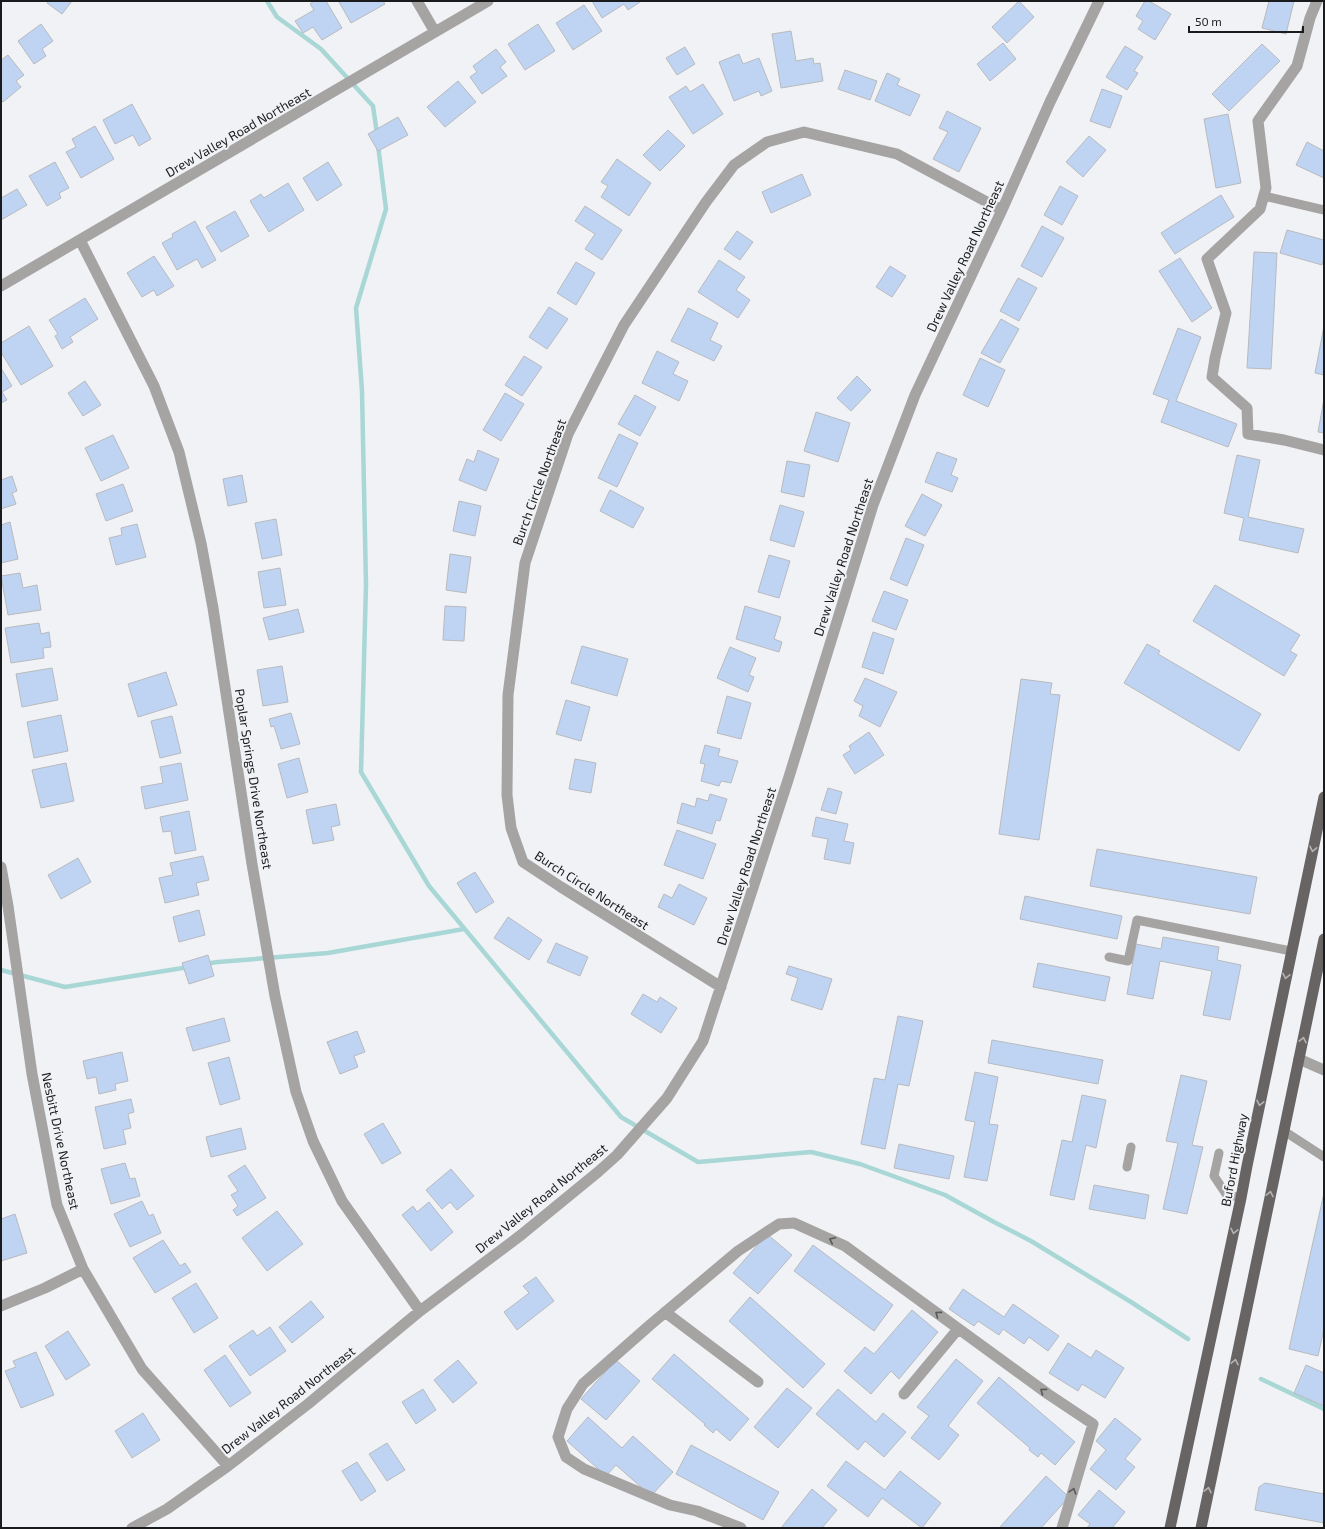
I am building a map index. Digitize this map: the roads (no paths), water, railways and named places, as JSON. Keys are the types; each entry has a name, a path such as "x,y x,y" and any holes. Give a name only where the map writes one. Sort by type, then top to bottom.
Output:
{"main road":[{"name":"Buford Highway","path":"1170,1528 1241,1198 1324,797"},
{"path":"1201,1528 1324,939"}],"street":[{"path":"417,1 435,32"},
{"name":"Drew Valley Road Northeast","path":"1,286 488,1"},
{"name":"Drew Valley Road Northeast","path":"132,1528 167,1509 228,1466 308,1404 420,1311 521,1235 617,1155 667,1098 703,1041 790,773 873,505 915,395 1002,210 1050,102 1099,1"},
{"path":"1317,1 1310,18 1297,66 1258,121 1266,188 1260,209 1207,259 1226,313 1212,377 1247,408 1248,434 1284,440 1324,450"},
{"name":"Burch Circle Northeast","path":"721,987 561,888 523,862 511,828 507,795 508,695 525,563 568,434 624,325 697,215 734,165 767,142 804,132 897,154 1002,210"},
{"name":"Poplar Springs Drive Northeast","path":"80,240 154,386 179,452 201,543 212,601 252,864 276,996 296,1092 313,1141 342,1201 420,1311"},
{"name":"Nesbitt Drive Northeast","path":"1,867 32,1074 57,1205 83,1269 142,1368 228,1466"},
{"path":"1299,1059 1324,1070"},
{"path":"741,1528 697,1511 670,1505 584,1469 566,1457 558,1437 567,1409 583,1384 665,1312 738,1251 779,1224 794,1223 845,1246 1048,1394 1093,1424 1062,1528"},
{"path":"1,1306 45,1288 83,1269"},
{"path":"665,1312 758,1382"},
{"path":"904,1394 958,1329"}],"lane":[{"path":"1264,196 1324,210"},
{"path":"1109,957 1128,961 1137,920 1291,951"},
{"path":"1284,1131 1324,1157"},
{"path":"1127,1167 1131,1147"},
{"path":"1219,1153 1214,1176 1226,1194 1241,1198"}],"waterway":[{"path":"267,1 277,17 321,49 373,106 377,134"},
{"path":"378,145 386,209 356,308 362,391 366,585 361,772 429,886 621,1117 698,1162 811,1152 860,1164 945,1195 1031,1241 1131,1302 1188,1339"},
{"path":"204,964 328,953 464,929"},
{"path":"1,970 65,987 189,967"},
{"path":"1261,1379 1324,1409"}]}
